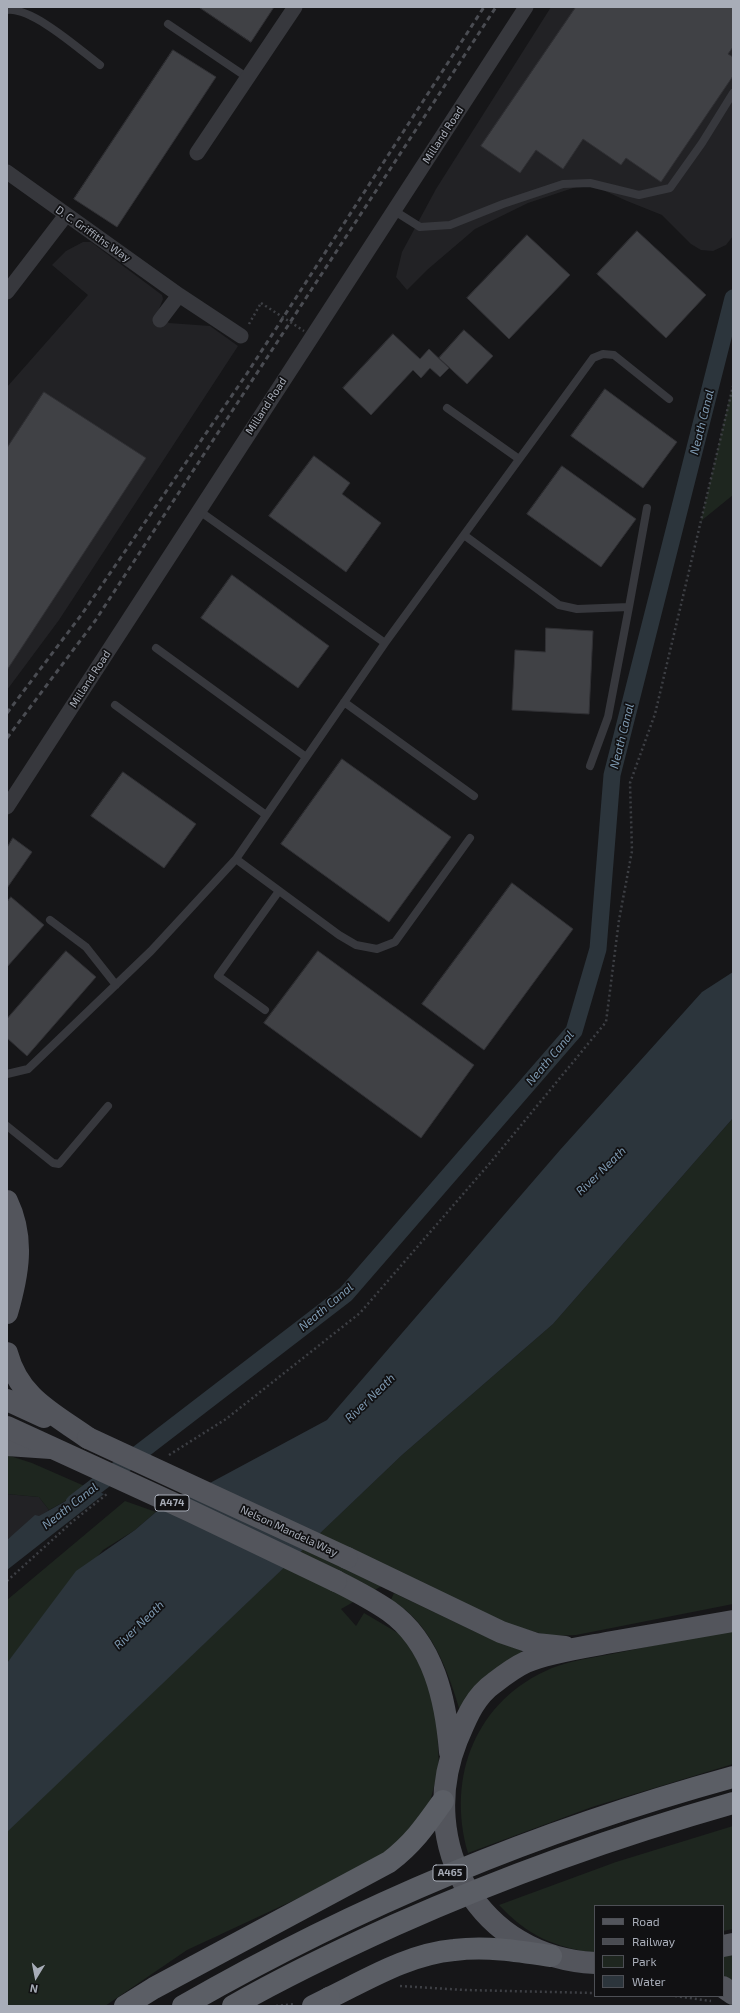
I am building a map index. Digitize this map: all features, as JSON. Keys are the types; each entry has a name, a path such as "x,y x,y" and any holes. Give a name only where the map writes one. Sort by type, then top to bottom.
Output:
{"highway":[{"name":"A465","path":"183,2006 242,1972 341,1921 440,1877 561,1830 667,1795 733,1777"},
{"path":"125,2006 154,1988 389,1862 407,1849 417,1838 443,1801"},
{"name":"A465","path":"233,2006 351,1945 454,1899 569,1854 733,1803"},
{"path":"314,2002 405,1962 453,1950 507,1949 551,1956"}],"main road":[{"path":"7,1201 16,1228 19,1256 14,1289 7,1314"},
{"path":"7,1353 17,1379 25,1392 88,1438"},
{"name":"Nelson Mandela Way","path":"7,1400 347,1558 501,1632 536,1644 576,1648"},
{"name":"A474","path":"7,1427 190,1511 336,1581 390,1612 412,1633 429,1661 440,1685 448,1718 450,1757"},
{"path":"7,1445 51,1448"},
{"path":"594,1964 580,1963 551,1956 523,1944 496,1925 461,1880 450,1852 444,1825 443,1801 450,1757 470,1709 493,1684 526,1662 576,1648 733,1621"}],"street":[{"path":"197,153 295,7"},
{"name":"Milland Road","path":"7,807 198,510 526,7"},
{"name":"D. C. Griffiths Way","path":"7,172 179,295 241,336"},
{"path":"7,292 66,215"},
{"path":"160,320 179,295"}],"lane":[{"path":"7,10 14,9 41,20 100,65"},
{"path":"168,24 248,78"},
{"path":"393,210 420,227 450,225 503,204 563,184 590,183 639,195 670,188 702,143 733,93"},
{"path":"7,1074 28,1069 175,926 236,859 385,643 593,358 603,354 614,355 669,398"},
{"path":"447,408 519,459"},
{"path":"590,766 608,717 647,508"},
{"path":"198,510 385,643"},
{"path":"464,535 559,605 577,608 629,607"},
{"path":"156,648 306,757"},
{"path":"344,702 474,796"},
{"path":"115,705 266,815"},
{"path":"236,859 356,945 377,949 395,942 470,838"},
{"path":"266,1010 218,976 279,891"},
{"path":"50,920 86,948 116,985"},
{"path":"7,1126 53,1163 59,1164 108,1106"}],"path":[{"path":"241,336 261,303 304,331"},
{"path":"168,1456 226,1419 360,1314 490,1163 606,1022 619,920 632,851 630,783 655,714 733,386"},
{"path":"7,1581 72,1522 112,1489"},
{"path":"395,1985 465,1990 594,1993"},
{"path":"276,2006 314,2002"}],"shaded area":[{"path":"551,7 733,7 733,236 726,245 713,251 701,250 691,244 662,215 594,186 576,187 528,203 475,229 427,270 407,290 396,277 402,252 436,189"},
{"path":"83,242 91,242 162,295 163,299 157,314 169,323 210,326 238,346 59,620 7,690 7,387 88,295 52,265 66,251"},
{"path":"7,1494 39,1497 49,1510 7,1540"}],"green space":[{"path":"733,386 733,495 701,521 728,404"},
{"path":"733,1118 733,1604 576,1635 550,1636 510,1625 403,1574 341,1609 356,1626 364,1613 403,1636 424,1667 436,1702 439,1767 430,1802 412,1833 363,1868 187,1950 105,2006 7,2006 7,1831 402,1455 553,1324"},
{"path":"7,1455 32,1463 89,1488 49,1510 39,1497 7,1494"},
{"path":"125,1501 156,1512 135,1530 103,1550 7,1663 7,1600"},
{"path":"394,1593 480,1634 520,1650 524,1654 460,1711 443,1663 436,1648 417,1621 391,1600"},
{"path":"733,1629 733,1764 592,1807 468,1853 462,1824 461,1796 465,1769 473,1744 486,1720 504,1700 526,1682 560,1665"},
{"path":"733,1826 733,1929 724,1931 724,1905 594,1905 594,1953 567,1947 542,1938 520,1925 499,1905 616,1862"},
{"path":"733,1951 733,1981 724,1976 724,1953"}],"water":[{"name":"River Neath","path":"733,972 733,1118 553,1324 402,1455 7,1832 7,1663 76,1571 135,1530 156,1512 327,1420 560,1150 702,992"},
{"path":"89,1488 104,1494 7,1570 7,1540 35,1515 39,1516"}],"building":[{"path":"199,7 274,7 251,42"},
{"path":"576,7 733,7 733,47 728,54 733,57 733,76 661,182 626,158 621,165 583,139 563,169 536,150 520,173 481,146"},
{"path":"173,50 216,77 117,227 74,199"},
{"path":"637,231 706,295 666,338 597,274"},
{"path":"527,235 570,275 509,339 467,298"},
{"path":"464,330 493,356 467,384 439,358"},
{"path":"393,334 420,359 429,349 449,368 440,377 430,368 421,378 413,370 371,415 343,388"},
{"path":"605,389 677,442 643,488 571,436"},
{"path":"44,392 146,458 7,670 7,448"},
{"path":"314,456 350,483 342,494 381,523 346,572 269,516"},
{"path":"562,466 636,519 601,567 527,514"},
{"path":"232,575 329,646 298,688 201,618"},
{"path":"546,628 593,631 589,714 512,710 515,650 545,652"},
{"path":"342,759 451,837 389,922 281,844"},
{"path":"123,772 196,824 164,868 91,816"},
{"path":"13,838 32,852 7,888 7,848"},
{"path":"512,883 573,929 484,1050 422,1004"},
{"path":"11,897 44,925 7,967 7,902"},
{"path":"66,951 96,977 27,1056 7,1038 7,1019"},
{"path":"318,951 474,1065 421,1138 264,1023"}],"waterway":[{"name":"Neath Canal","path":"74,1503 346,1294 574,1031 598,949 612,775 733,298"}],"railway":[{"path":"7,713 82,614 246,375 484,7"},
{"path":"7,738 95,621 496,7"}]}
